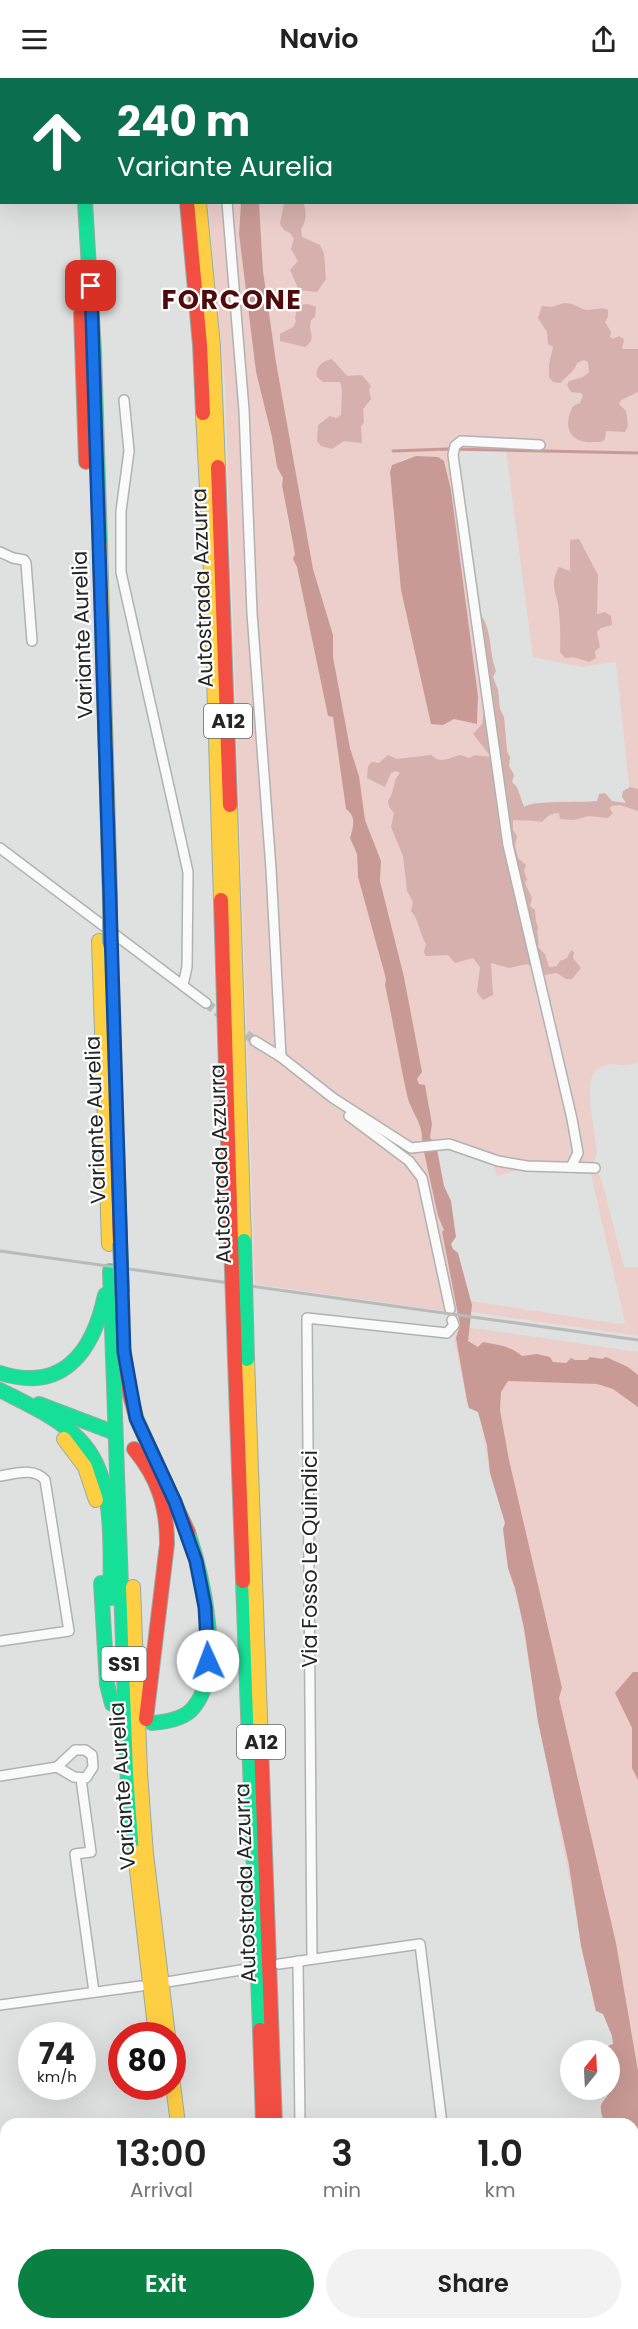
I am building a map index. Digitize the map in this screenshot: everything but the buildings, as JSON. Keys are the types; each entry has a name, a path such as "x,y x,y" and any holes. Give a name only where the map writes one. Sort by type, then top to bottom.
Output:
{"highway":[{"name":"Variante Aurelia","path":"74,204 86,305"},
{"name":"Variante Aurelia","path":"85,204 128,1787 154,2022"},
{"name":"Autostrada Azzurra","path":"187,204 200,345 210,547 217,847 237,1241"},
{"name":"Autostrada Azzurra","path":"199,204 213,345 218,454 237,1241 263,2118"},
{"name":"Variante Aurelia","path":"115,1244 110,1271 124,1352 140,1773 146,1854 166,2022"},
{"path":"0,1373 17,1379 37,1379 54,1375 71,1365 82,1355 93,1337 113,1292"},
{"path":"124,1352 136,1418 175,1502 194,1551 202,1586 207,1633 207,1677 200,1699 193,1708 182,1715 168,1721 152,1723"},
{"name":"Autostrada Azzurra","path":"241,1359 275,2118"},
{"path":"4,1392 68,1430 87,1449 100,1471 105,1495 117,1686 128,1787"},
{"path":"4,1392 61,1411 110,1431"},
{"path":"4,1392 65,1440 78,1456 91,1480 98,1519 107,1684 112,1704"},
{"path":"134,1449 152,1471 162,1491 167,1532 140,1773"},
{"path":"164,2100 166,2118"},
{"path":"175,2100 177,2118"}],"street":[{"path":"227,204 244,410 252,613 271,869 281,1057"},
{"path":"124,400 129,451 121,511 121,572 188,872 187,967 183,985"},
{"path":"540,445 461,441 454,450 508,844 572,1119 578,1153 571,1167"},
{"path":"0,552 27,563 32,641"},
{"path":"0,848 206,1003"},
{"path":"255,1041 281,1057 320,1089 411,1148 442,1143 498,1161 527,1166 594,1168"},
{"path":"320,1089 322,1096 409,1161 422,1178 450,1309"},
{"name":"Via Fosso Le Quindici","path":"312,1958 307,1318 447,1334 454,1325 452,1320"},
{"path":"0,1476 29,1472 42,1475 48,1486 69,1630 0,1641"},
{"path":"0,1776 57,1767 75,1750 85,1750 92,1755 93,1767 89,1775 81,1779 57,1767"},
{"path":"81,1779 91,1852 75,1854 94,1992"},
{"path":"279,1964 420,1944 441,2118"},
{"path":"298,1961 300,2118"},
{"path":"167,1982 247,1969"},
{"path":"0,2006 141,1986"}],"shaded area":[{"path":"208,204 241,204 239,234 256,372 277,467 283,478 287,516 295,554 293,559 297,567 328,716 333,717 346,809 353,819 350,838 357,854 358,877 386,979 385,985 398,1041 423,1133 422,1143 438,1216 444,1230 442,1233 458,1313 255,1284 225,386"},
{"path":"241,204 259,204 263,271 276,362 313,569 333,635 333,657 350,748 359,776 365,820 381,861 380,881 404,977 422,1072 417,1079 419,1084 425,1085 432,1124 430,1138 436,1144 444,1186 451,1201 456,1237 451,1244 458,1253 472,1305 468,1341 478,1347 483,1342 504,1346 522,1356 537,1354 550,1357 553,1362 566,1363 571,1358 587,1360 590,1357 602,1359 606,1357 628,1367 638,1375 638,1407 613,1389 597,1384 508,1381 501,1392 500,1410 509,1460 562,1688 559,1698 616,1943 638,2071 638,2118 603,2118 602,2116 601,2106 604,2100 620,2100 620,2040 612,2040 603,2014 596,2011 581,1946 569,1865 538,1722 524,1628 508,1568 503,1529 505,1523 490,1473 487,1445 478,1412 469,1408 467,1401 456,1338 460,1325 442,1232 444,1230 438,1216 421,1130 407,1095 385,985 386,979 358,877 357,854 350,838 353,819 346,809 333,717 328,716 297,567 293,559 295,554 282,485 283,478 277,467 256,372 239,234"},
{"path":"259,204 638,204 638,1062 629,1065 610,1064 600,1068 592,1077 590,1093 597,1152 596,1168 601,1178 624,1267 638,1267 638,1336 471,1312 471,1301 619,1324 625,1323 591,1174 519,1170 497,1176 492,1159 436,1144 430,1138 432,1124 425,1086 419,1084 417,1079 415,1038 404,977 380,881 381,861 365,820 359,776 350,748 333,657 333,635 313,569 276,362 263,271","holes":["454,451 506,451 533,657 582,667 616,662 631,804 612,801 586,803 562,801 550,804 534,802 525,807 517,787 512,782 514,775 509,766 510,757 507,751 504,717 493,677 496,671 489,635 485,621 481,615 476,615","438,457 444,461 451,490 479,705 477,724 454,719 443,725 410,628 401,590 390,472 392,465 407,458"]},
{"path":"284,204 304,204 306,216 301,229 302,237 320,245 324,254 326,279 317,292 299,290 290,270 298,261 291,249 294,239 280,224"},
{"path":"564,303 586,310 608,310 605,322 611,332 610,337 613,339 619,336 624,339 622,349 638,349 638,392 621,400 619,404 626,411 628,426 625,432 606,431 601,442 579,440 570,433 568,427 573,406 580,403 583,396 581,393 571,392 567,385 569,381 583,377 589,372 588,362 584,360 577,363 561,383 553,382 549,377 553,347 548,344 547,332 538,318 542,306 552,307"},
{"path":"308,304 316,307 315,317 311,320 312,339 310,343 305,347 280,341 280,334 293,327 296,321 298,305"},
{"path":"332,359 347,376 362,375 371,386 369,390 371,399 363,409 362,443 344,441 332,449 321,446 317,441 318,425 330,416 336,418 341,415 342,390 340,382 323,382 317,377 317,370 320,365"},
{"path":"416,456 438,457 444,461 451,490 478,696 477,724 454,719 443,725 431,724 401,590 390,472 392,465"},
{"path":"579,539 598,575 597,614 605,612 611,616 612,625 601,628 597,632 600,647 595,651 596,658 589,662 573,657 565,658 560,652 559,611 554,587 555,575 559,567 570,571 570,540"},
{"path":"481,615 489,635 496,671 493,677 504,717 507,751 510,757 509,766 514,775 512,782 517,787 524,807 547,803 597,801 599,794 605,793 612,801 626,803 622,797 623,791 630,787 638,789 638,811 620,805 611,806 613,813 608,818 589,816 574,820 560,819 559,813 550,815 542,822 513,820 513,830 517,836 515,845 518,858 526,865 525,883 532,898 530,906 535,910 538,947 545,954 549,967 557,966 560,961 567,958 571,950 574,952 573,958 581,968 572,979 566,979 557,973 544,975 527,964 509,968 491,963 493,995 483,1000 477,992 480,967 473,958 455,963 448,955 426,956 424,952 426,944 411,911 413,902 407,891 403,856 391,827 394,813 388,801 400,773 396,771 391,773 385,787 367,778 368,766 372,762 379,763 388,755 397,759 431,755 438,760 461,755 469,758 475,755 491,757 473,734 482,724 484,710 478,617"},
{"path":"459,1326 638,1352 638,2118 604,2118 600,2106 604,2100 620,2100 620,2040 614,2040 604,2013 595,2010 538,1718 519,1605 508,1569 503,1529 505,1523 490,1473 479,1412 469,1408 454,1339"},
{"path":"633,1672 638,1672 638,1780 632,1768 632,1728 615,1693"}],"waterway":[{"path":"393,451 446,449 638,453"}],"tunnel":[{"path":"206,1003 225,1018"},
{"path":"236,1026 255,1041"}],"railway":[{"path":"0,1251 638,1340"}],"traffic: fast":[{"path":"85,204 94,351 100,545"},
{"path":"244,1241 247,1359"},
{"path":"120,1243 122,1292"},
{"path":"110,1271 128,1787 135,1852"},
{"path":"0,1373 22,1378 41,1377 58,1372 72,1363 92,1334 100,1316 105,1295"},
{"path":"0,1390 61,1424 79,1439 91,1455 100,1473 109,1514 111,1598"},
{"path":"39,1404 110,1431"},
{"path":"152,1723 175,1719 190,1711 203,1690 208,1670 208,1621 199,1572 188,1532"},
{"path":"243,1581 260,2030"},
{"path":"101,1583 107,1684 112,1704"}],"traffic: slow":[{"path":"199,204 213,346 218,467"},
{"path":"203,413 210,547 221,900"},
{"path":"100,545 110,897"},
{"path":"230,805 244,1241"},
{"path":"99,941 109,1244"},
{"path":"247,1359 261,1745"},
{"path":"64,1439 85,1467 96,1500"},
{"path":"133,1587 140,1773 146,1854 166,2022"},
{"path":"135,1852 154,2022"},
{"path":"175,2100 177,2118"}],"traffic: jam":[{"path":"187,204 200,345 203,413"},
{"path":"81,314 86,462"},
{"path":"218,467 230,805"},
{"path":"110,897 110,944"},
{"path":"221,900 231,1241"},
{"path":"117,1146 120,1243"},
{"path":"231,1241 235,1360"},
{"path":"124,1352 130,1395 137,1420 188,1532"},
{"path":"235,1360 243,1581"},
{"path":"134,1449 160,1493 167,1530 146,1719"},
{"path":"261,1745 275,2118"},
{"path":"260,2030 263,2118"}],"district":[{"name":"FORCONE","path":"232,299"}],"route":[{"path":"91,286 124,1352 136,1418 175,1502 196,1561 205,1607 208,1661"}]}
